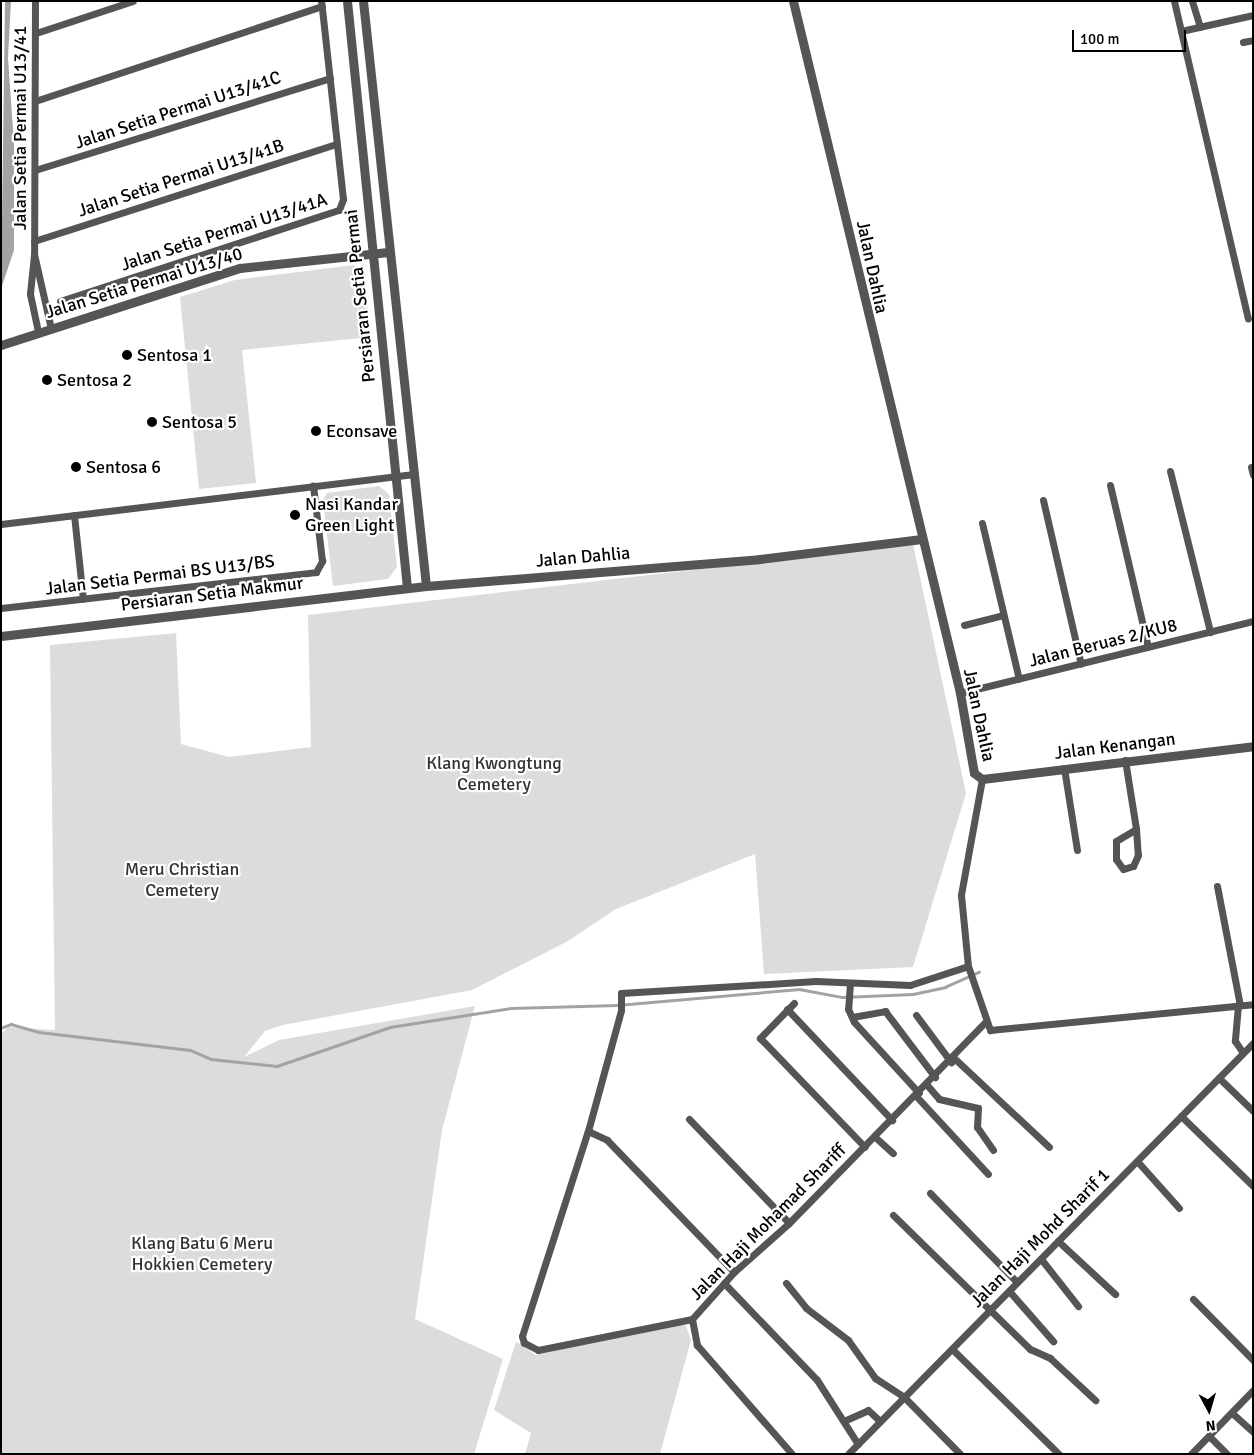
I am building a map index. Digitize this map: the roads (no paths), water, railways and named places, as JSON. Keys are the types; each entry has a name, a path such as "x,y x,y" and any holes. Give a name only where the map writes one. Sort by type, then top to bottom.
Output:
{"street":[{"name":"Jalan Setia Permai U13/41","path":"35,1 34,254 30,294 38,333"},
{"path":"36,33 133,1"},
{"name":"Persiaran Setia Permai","path":"347,1 394,476 407,588"},
{"name":"Persiaran Setia Permai","path":"363,1 388,252 426,586"},
{"name":"Jalan Dahlia","path":"793,1 960,693 971,767 982,778"},
{"path":"1174,1 1248,318"},
{"path":"1192,1 1200,27"},
{"path":"35,101 322,4"},
{"name":"Jalan Setia Permai U13/41A","path":"60,301 334,214 343,199 322,4"},
{"path":"1181,31 1253,14"},
{"path":"1243,42 1253,40"},
{"name":"Jalan Setia Permai U13/41C","path":"35,170 330,78"},
{"name":"Jalan Setia Permai U13/41B","path":"34,241 337,144"},
{"name":"Jalan Setia Permai U13/40","path":"1,345 240,268 388,252"},
{"name":"Jalan Setia Permai U13/41","path":"34,254 51,329"},
{"path":"1251,467 1253,475"},
{"path":"1170,471 1210,632"},
{"path":"1,524 412,474"},
{"path":"1110,485 1148,647"},
{"name":"Jalan Setia Permai BS U13/BS","path":"1,608 316,572 321,567 313,486"},
{"path":"1043,500 1081,664"},
{"path":"74,515 83,599"},
{"path":"982,523 1019,679"},
{"name":"Jalan Dahlia","path":"426,586 765,558 922,539"},
{"name":"Persiaran Setia Makmur","path":"1,636 426,586"},
{"path":"964,625 1003,615"},
{"name":"Jalan Beruas 2/KU8","path":"960,693 1253,622"},
{"name":"Jalan Kenangan","path":"982,778 1253,746"},
{"path":"1125,760 1136,829 1138,855 1133,866 1123,869 1116,859 1116,841 1136,829"},
{"path":"1064,768 1077,850"},
{"path":"982,778 961,895 970,973 984,1023 998,1032 1253,1004"},
{"path":"1217,886 1239,1005 1235,1035 1243,1053"},
{"path":"692,1319 553,1348 538,1350 524,1343 524,1327 588,1131 621,1010 621,994 850,983 910,985 970,973"},
{"path":"850,983 848,1000 852,1017 917,1095 988,1174"},
{"path":"794,1003 760,1038 865,1147"},
{"path":"787,1009 892,1120"},
{"path":"852,1017 885,1011 935,1077"},
{"path":"916,1015 952,1060 1049,1147"},
{"name":"Jalan Haji Mohamad Shariff","path":"792,1454 697,1345 692,1319 734,1272 789,1223 952,1060 984,1023"},
{"name":"Jalan Haji Mohd Sharif 1","path":"848,1454 1253,1043"},
{"path":"1219,1078 1253,1111"},
{"path":"927,1085 939,1100 978,1108 976,1125 993,1150"},
{"path":"1181,1116 1253,1186"},
{"path":"689,1119 789,1223"},
{"path":"588,1131 607,1140 734,1272"},
{"path":"875,1137 893,1153"},
{"path":"1136,1161 1179,1208"},
{"path":"930,1192 1018,1282"},
{"path":"893,1215 990,1310 1094,1400"},
{"path":"1058,1241 1115,1294"},
{"path":"1041,1258 1078,1306"},
{"path":"724,1283 812,1374 846,1420 849,1434 858,1444"},
{"path":"786,1283 806,1308 848,1340 875,1378 904,1397 960,1454"},
{"path":"1009,1291 1053,1341"},
{"path":"1193,1298 1253,1360"},
{"path":"952,1349 1059,1454"},
{"path":"1191,1454 1232,1414 1253,1390"},
{"path":"846,1420 868,1410 880,1421"},
{"path":"1232,1414 1253,1432"},
{"path":"1209,1436 1227,1454"}],"waterway":[{"path":"1,1028 11,1024 39,1032 190,1050 211,1059 277,1066 390,1027 511,1008 617,1005 799,989 842,997 913,994 945,987 979,972"}],"place":[{"name":"Sentosa 1","path":"127,355"},
{"name":"Sentosa 2","path":"47,380"},
{"name":"Sentosa 5","path":"152,422"},
{"name":"Econsave","path":"316,431"},
{"name":"Sentosa 6","path":"76,467"},
{"name":"Nasi Kandar Green Light","path":"295,515"}],"park label":[{"name":"Klang Kwongtung Cemetery","path":"494,774"},
{"name":"Meru Christian Cemetery","path":"182,880"},
{"name":"Klang Batu 6 Meru Hokkien Cemetery","path":"202,1254"}]}
